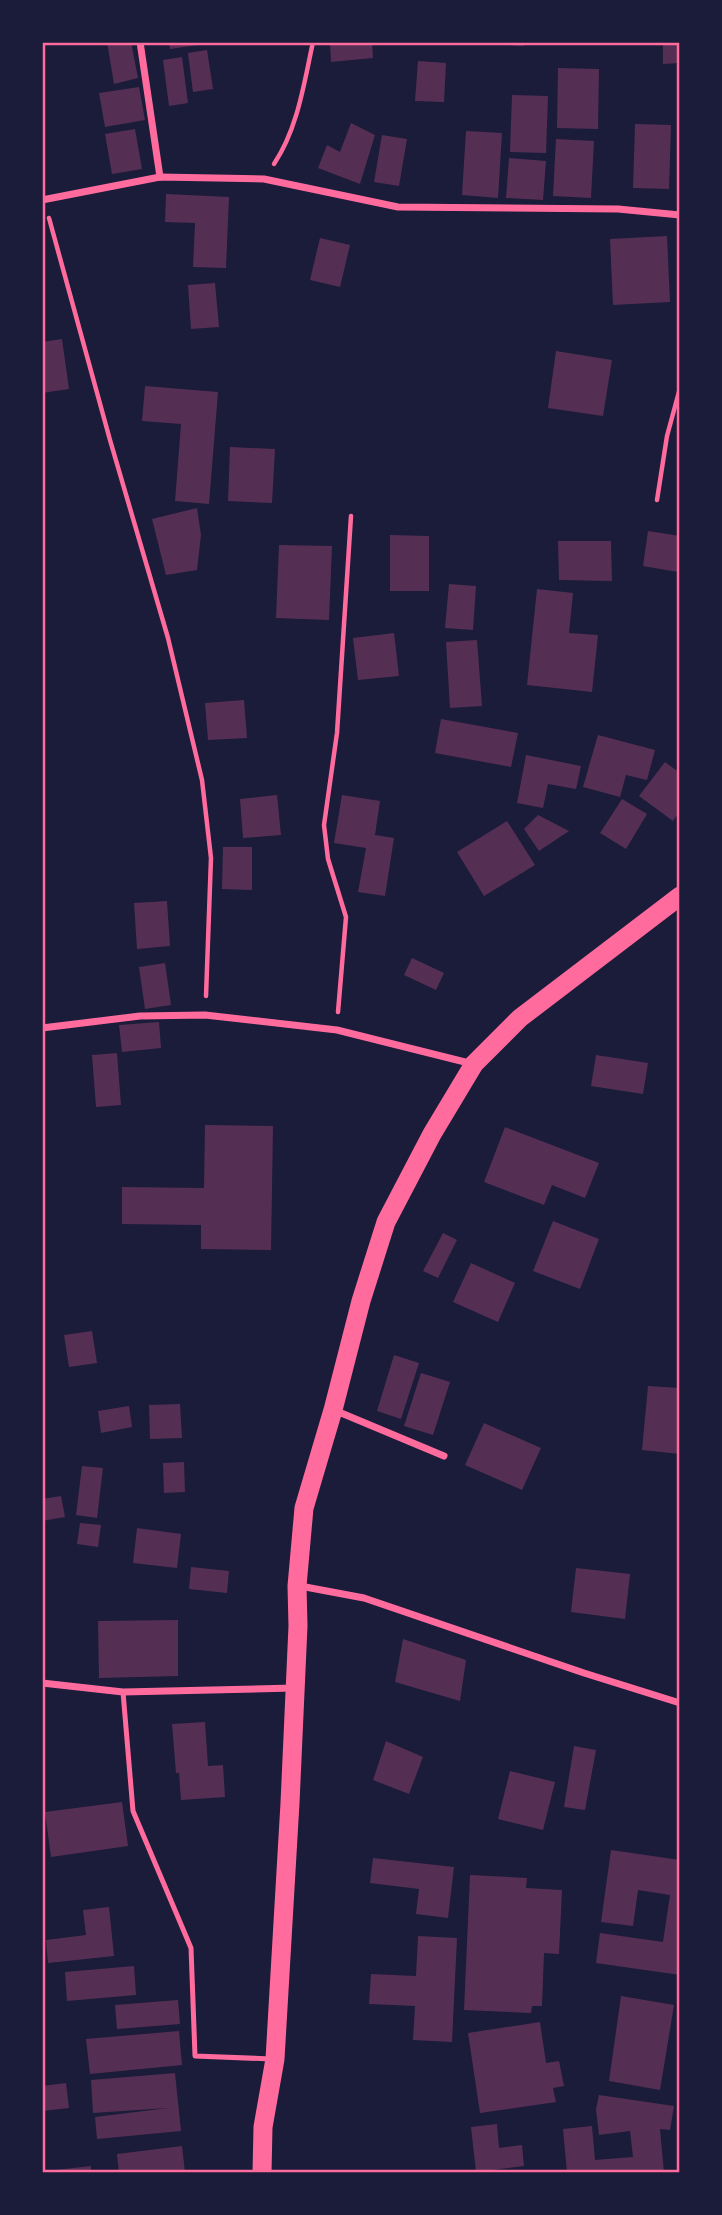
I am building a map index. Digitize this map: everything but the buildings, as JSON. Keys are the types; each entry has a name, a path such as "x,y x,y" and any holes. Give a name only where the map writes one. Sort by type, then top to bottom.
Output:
{"highway":[{"path":"261,2173 263,2127 275,2059 298,1626 297,1586 304,1508 361,1301 386,1222 432,1134 474,1064 520,1017 680,895"}],"street":[{"path":"140,42 160,177"},
{"path":"43,200 160,177 264,179 398,207 618,209 680,215"},
{"path":"42,1028 140,1016 205,1015 337,1030 474,1064"},
{"path":"333,1410 444,1455"},
{"path":"297,1586 364,1598 680,1703"},
{"path":"42,1683 123,1692 295,1688"}],"lane":[{"path":"123,1692 133,1811 191,1948 195,2056 275,2059"}],"path":[{"path":"264,179 280,155 300,102 313,42"},
{"path":"43,200 168,638 202,780 211,858 205,1015"},
{"path":"657,500 667,436 680,388"},
{"path":"337,1030 346,917 328,859 324,825 337,733 351,516"}]}
